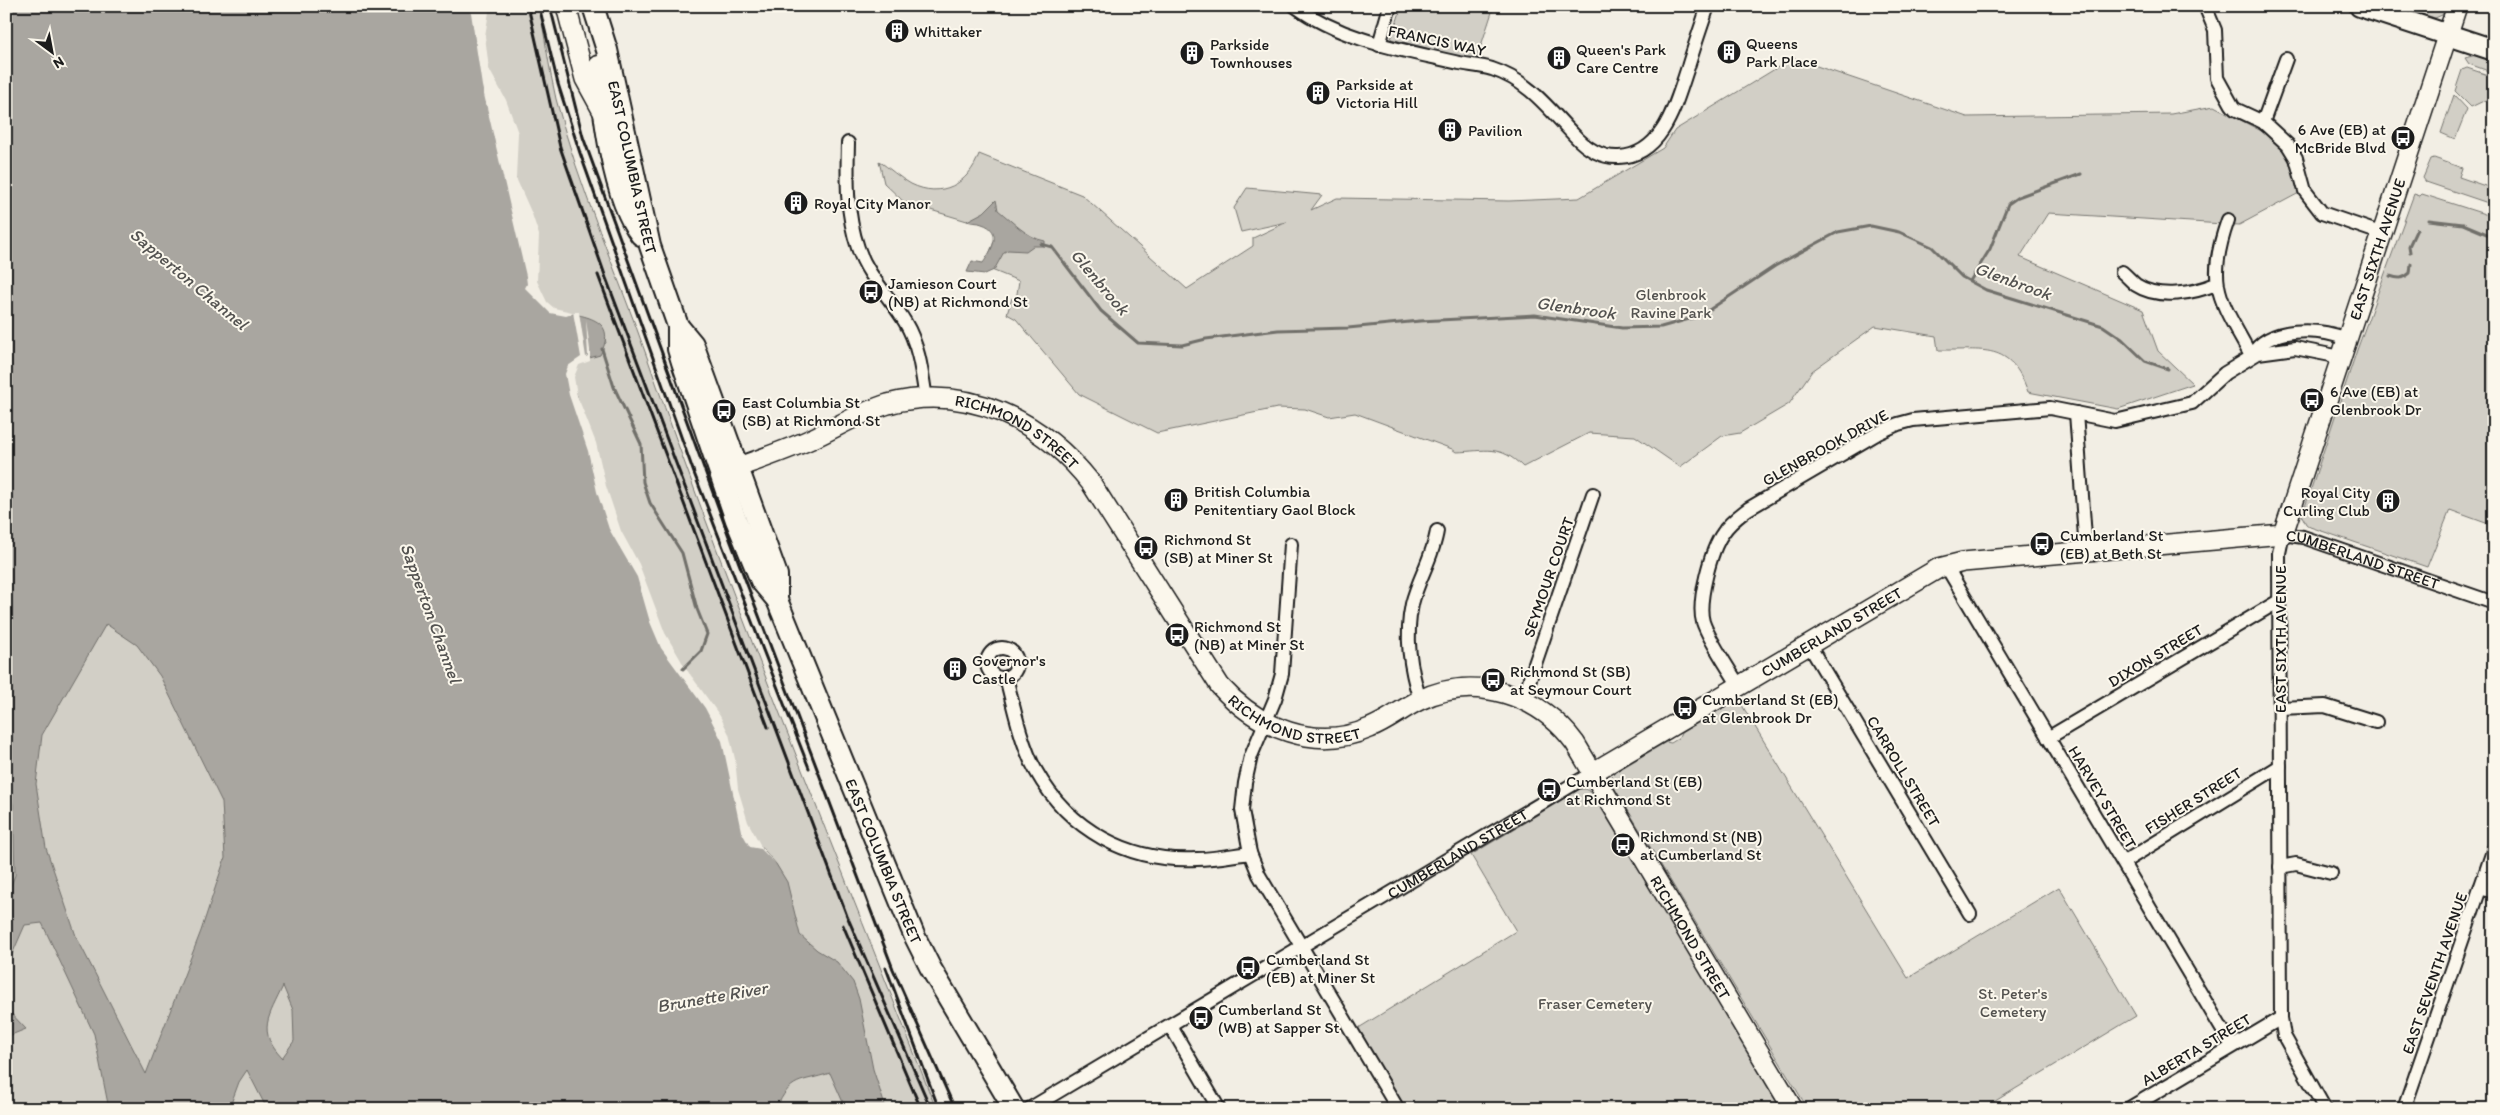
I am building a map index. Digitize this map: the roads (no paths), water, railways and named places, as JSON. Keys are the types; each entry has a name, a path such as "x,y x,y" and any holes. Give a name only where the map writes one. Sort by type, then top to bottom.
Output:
{"main road":[{"path":"593,6 604,114 611,155 621,190 635,227 650,246"},
{"name":"EAST COLUMBIA STREET","path":"593,6 607,50 650,246 678,326 678,349 729,470 761,581 777,600 914,935 930,968 1014,1109"},
{"path":"2360,6 2494,50"}],"street":[{"path":"566,6 596,118 611,155"},
{"name":"FRANCIS WAY","path":"1295,6 1340,32 1380,45 1490,68 1514,77 1526,86 1574,135 1597,154 1612,158 1629,157 1644,150 1655,141 1672,115 1708,6"},
{"path":"1380,45 1390,6"},
{"path":"2205,6 2215,30 2217,78 2225,95 2236,109 2263,122 2288,145 2296,158 2305,191 2322,213 2383,234"},
{"name":"EAST SIXTH AVENUE","path":"2325,1109 2284,1036 2281,1018 2279,553 2344,348 2383,234 2406,156 2457,6"},
{"path":"2263,122 2286,60"},
{"path":"586,79 616,139 631,197 646,225"},
{"path":"848,143 846,188 849,219 858,249 879,288 906,322 920,362 926,399"},
{"path":"2228,220 2217,254 2216,284 2222,302 2251,356"},
{"path":"2122,272 2138,286 2168,293 2189,292 2216,284"},
{"name":"GLENBROOK DRIVE","path":"2251,356 2256,347 2262,343 2295,332 2323,332 2344,348"},
{"name":"GLENBROOK DRIVE","path":"1739,686 1703,623 1701,609 1701,596 1722,534 1733,520 1862,442 1898,424 1928,418 2050,408 2115,421 2184,406 2198,399 2216,379 2251,356 2295,348 2344,348"},
{"name":"RICHMOND STREET","path":"729,470 807,441 861,414 889,404 926,399 960,401 1003,412 1046,436 1071,458 1097,491 1220,686 1235,704 1265,723 1289,734 1321,739 1353,734 1370,728 1420,700 1444,691 1474,687 1523,699 1552,716 1565,730 1592,773 1793,1109"},
{"path":"2076,413 2086,551"},
{"name":"SEYMOUR COURT","path":"1523,699 1593,494"},
{"path":"1420,700 1412,676 1408,639 1412,603 1434,548 1437,531"},
{"name":"CUMBERLAND STREET","path":"1029,1109 1926,575 1946,566 1963,562 2284,534 2303,537 2494,603"},
{"path":"1291,544 1282,674 1276,699 1251,756 1245,783 1242,810 1250,853 1259,874 1398,1109"},
{"name":"HARVEY STREET","path":"1946,566 2232,1046"},
{"name":"DIXON STREET","path":"2048,738 2279,601"},
{"name":"CARROLL STREET","path":"1809,645 1970,914"},
{"path":"1006,677 1016,715 1035,770 1056,802 1080,826 1116,845 1160,857 1196,860 1250,853"},
{"path":"2280,708 2325,706 2376,722"},
{"name":"FISHER STREET","path":"2124,862 2280,766"},
{"name":"EAST SEVENTH AVENUE","path":"2404,1109 2494,848"},
{"path":"2280,867 2296,864 2331,873"},
{"path":"2480,888 2494,892"},
{"name":"ALBERTA STREET","path":"2128,1109 2146,1104 2232,1046 2281,1018"},
{"path":"1170,1025 1219,1109"}],"water":[{"path":"6,6 488,6 483,35 488,69 534,282 543,300 552,310 584,316 594,320 601,325 605,332 605,342 600,355 579,361 571,377 619,531 663,635 718,717 736,789 751,835 776,864 787,882 800,935 817,950 837,962 853,982 859,999 873,1069 886,1109 846,1109 830,1073 797,1082 781,1098 776,1109 267,1109 247,1070 239,1082 229,1109 109,1109 94,1034 42,923 25,925 6,968 6,898 15,875 13,804 8,791 6,793","holes":["106,624 137,645 160,676 222,802 225,858 201,931 146,1074 76,936 46,848 36,784 42,735","283,986 293,1010 294,1041 282,1058 274,1048 267,1031 270,1015"]},
{"path":"996,200 998,210 1026,233 1045,241 1045,246 1033,246 1026,251 1008,250 1004,252 994,270 985,274 967,272 972,261 983,263 992,247 994,236 993,231 989,227 967,221 984,212"},
{"path":"6,1008 26,1029 6,1037"}],"waterway":[{"path":"1970,281 1990,249 2008,204 2018,197 2081,174"},
{"name":"Glenbrook","path":"2429,220 2463,224 2494,237"},
{"name":"Glenbrook","path":"1041,244 1052,247 1101,311 1138,343 1182,345 1206,339 1278,330 1348,328 1420,321 1535,315 1622,328 1661,327 1700,316 1775,266 1838,232 1871,226 1899,232 1932,247 1962,277 1986,290 2103,326 2122,339 2145,361 2168,369"},
{"name":"Glenbrook","path":"2410,252 2409,246 2417,229"},
{"name":"Glenbrook","path":"2390,276 2398,278 2405,276 2410,273 2411,264"},
{"path":"602,349 614,387 641,444 643,482 650,503 682,553 697,609 707,634 701,651 683,669"}],"railway":[{"path":"528,6 560,147 606,278 847,916 931,1109"},
{"path":"539,6 558,84 580,153 694,473 809,768"},
{"path":"550,6 583,137 731,542 893,969 955,1109"},
{"path":"598,275 768,727"},
{"path":"843,925 921,1109"},
{"path":"886,968 939,1109"}],"place":[{"name":"Whittaker","path":"897,31"},
{"name":"Queens Park Place","path":"1729,52"},
{"name":"Parkside Townhouses","path":"1192,53"},
{"name":"Queen's Park Care Centre","path":"1559,58"},
{"name":"Parkside at Victoria Hill","path":"1318,93"},
{"name":"Pavilion","path":"1450,130"},
{"name":"6 Ave (EB) at McBride Blvd","path":"2403,138"},
{"name":"Royal City Manor","path":"796,203"},
{"name":"Jamieson Court (NB) at Richmond St","path":"871,292"},
{"name":"6 Ave (EB) at Glenbrook Dr","path":"2312,400"},
{"name":"East Columbia St (SB) at Richmond St","path":"724,411"},
{"name":"British Columbia Penitentiary Gaol Block","path":"1176,500"},
{"name":"Royal City Curling Club","path":"2388,501"},
{"name":"Cumberland St (EB) at Beth St","path":"2042,544"},
{"name":"Richmond St (SB) at Miner St","path":"1146,548"},
{"name":"Richmond St (NB) at Miner St","path":"1177,635"},
{"name":"Governor's Castle","path":"955,669"},
{"name":"Richmond St (SB) at Seymour Court","path":"1493,680"},
{"name":"Cumberland St (EB) at Glenbrook Dr","path":"1685,708"},
{"name":"Cumberland St (EB) at Richmond St","path":"1549,790"},
{"name":"Richmond St (NB) at Cumberland St","path":"1623,845"},
{"name":"Cumberland St (EB) at Miner St","path":"1248,968"},
{"name":"Cumberland St (WB) at Sapper St","path":"1201,1018"}],"water label":[{"name":"Sapperton Channel","path":"189,279"},
{"name":"Sapperton Channel","path":"431,613"},
{"name":"Brunette River","path":"712,997"}],"park label":[{"name":"Glenbrook Ravine Park","path":"1671,303"},
{"name":"St. Peter's Cemetery","path":"2013,1002"},
{"name":"Fraser Cemetery","path":"1595,1003"}]}
